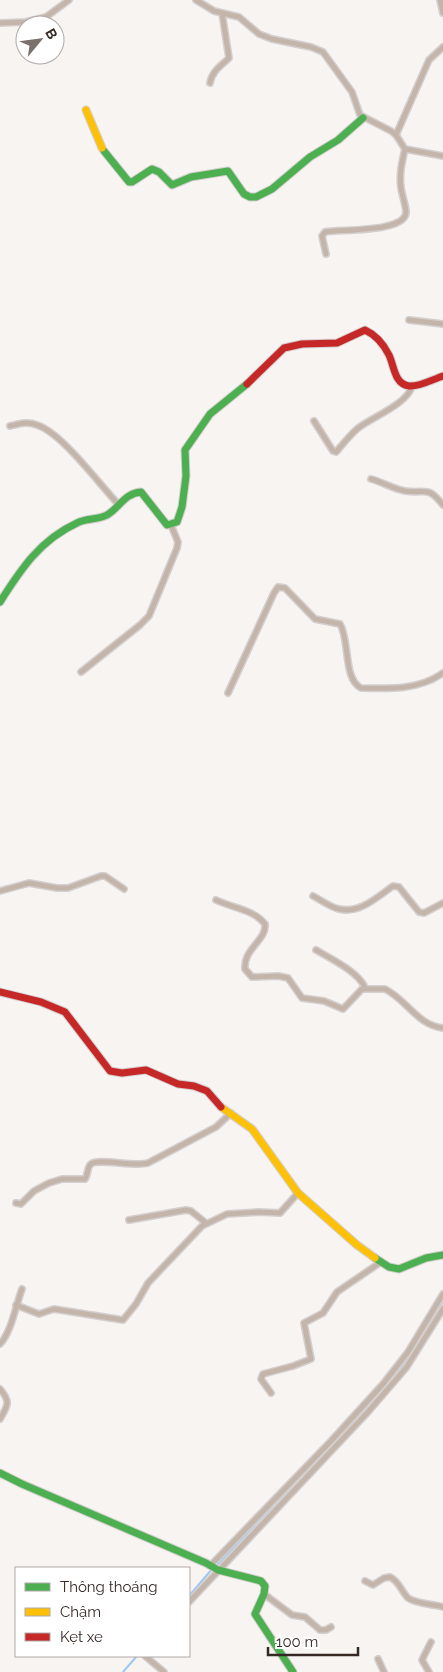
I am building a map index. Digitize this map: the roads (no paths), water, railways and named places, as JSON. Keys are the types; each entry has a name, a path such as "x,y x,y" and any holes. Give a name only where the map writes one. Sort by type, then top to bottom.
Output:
{"street":[{"path":"0,23 26,22 46,17 69,0"},
{"path":"196,0 210,10 239,17 258,34 272,39 311,47 323,52 352,92 358,111 363,118 391,131 396,135 404,149 400,174 406,212 405,218 401,222 382,228 324,232 322,236 326,254"},
{"path":"440,0 443,13"},
{"path":"210,83 211,76 216,69 229,58 222,13"},
{"path":"396,135 429,60 443,47"},
{"path":"86,110 103,150 129,182 152,169 159,172 172,185 191,177 210,175 225,170 230,173 244,194 250,197 272,189 310,157 338,140 363,118"},
{"path":"404,149 443,156"},
{"path":"409,320 443,324"},
{"path":"171,526 177,522 182,507 187,446 210,414 240,391 284,348 302,344 337,343 362,331 368,331 390,356 398,379 412,386 443,376"},
{"path":"314,421 333,451 336,452 357,429 388,410 410,391 412,386"},
{"path":"10,426 27,423 38,425 53,435 80,461 119,505"},
{"path":"371,479 404,491 428,491 443,506"},
{"path":"0,602 30,557 46,540 80,521 105,516 134,492 141,492 160,518 171,526 178,542 177,548 149,616 81,672"},
{"path":"228,693 278,587 285,588 315,619 340,624 345,636 348,660 354,682 357,686 361,688 392,689 412,686 434,679 443,673"},
{"path":"0,891 29,883 68,888 101,876 105,876 124,889"},
{"path":"313,896 338,909 352,909 368,903 393,886 396,886 419,912 424,912 443,903"},
{"path":"216,900 231,907 243,909 262,920 265,924 264,931 246,958 245,969 252,976 283,976 292,983 302,998 324,1001 343,1009 365,988 385,989 425,1023 433,1027 443,1028"},
{"path":"316,950 348,969 363,982 365,988"},
{"path":"0,992 36,1001 65,1012 110,1071 122,1073 146,1070 178,1084 202,1088 217,1103 256,1133 298,1193 357,1245 389,1267 399,1268 426,1258 443,1256"},
{"path":"16,1203 21,1204 34,1191 56,1180 85,1179 89,1166 94,1163 114,1162 135,1165 148,1163 216,1127 231,1113"},
{"path":"16,1305 39,1314 54,1309 122,1320 136,1304 148,1283 206,1223 227,1214 280,1213 298,1193"},
{"path":"129,1220 186,1210 191,1211 206,1223"},
{"path":"271,1393 261,1379 263,1374 311,1359 304,1323 324,1313 337,1292 381,1262"},
{"path":"0,1344 8,1335 22,1290"},
{"path":"190,1601 214,1567 384,1384 408,1352 443,1294"},
{"path":"214,1567 379,1399 406,1368 443,1309"},
{"path":"0,1389 8,1402 0,1418"},
{"path":"0,1473 214,1567 261,1581 265,1586 264,1594 255,1614 293,1672"},
{"path":"365,1581 373,1585 384,1578 390,1577 395,1580 412,1600 443,1607"},
{"path":"264,1594 292,1615 305,1617 320,1630 326,1630 331,1627"},
{"path":"429,1672 422,1657 428,1650 431,1642"},
{"path":"146,1657 164,1672"},
{"path":"378,1659 384,1672"}],"waterway":[{"path":"216,1566 392,1380 408,1358 443,1301"},
{"path":"190,1595 212,1569"},
{"path":"123,1672 136,1657"}]}
